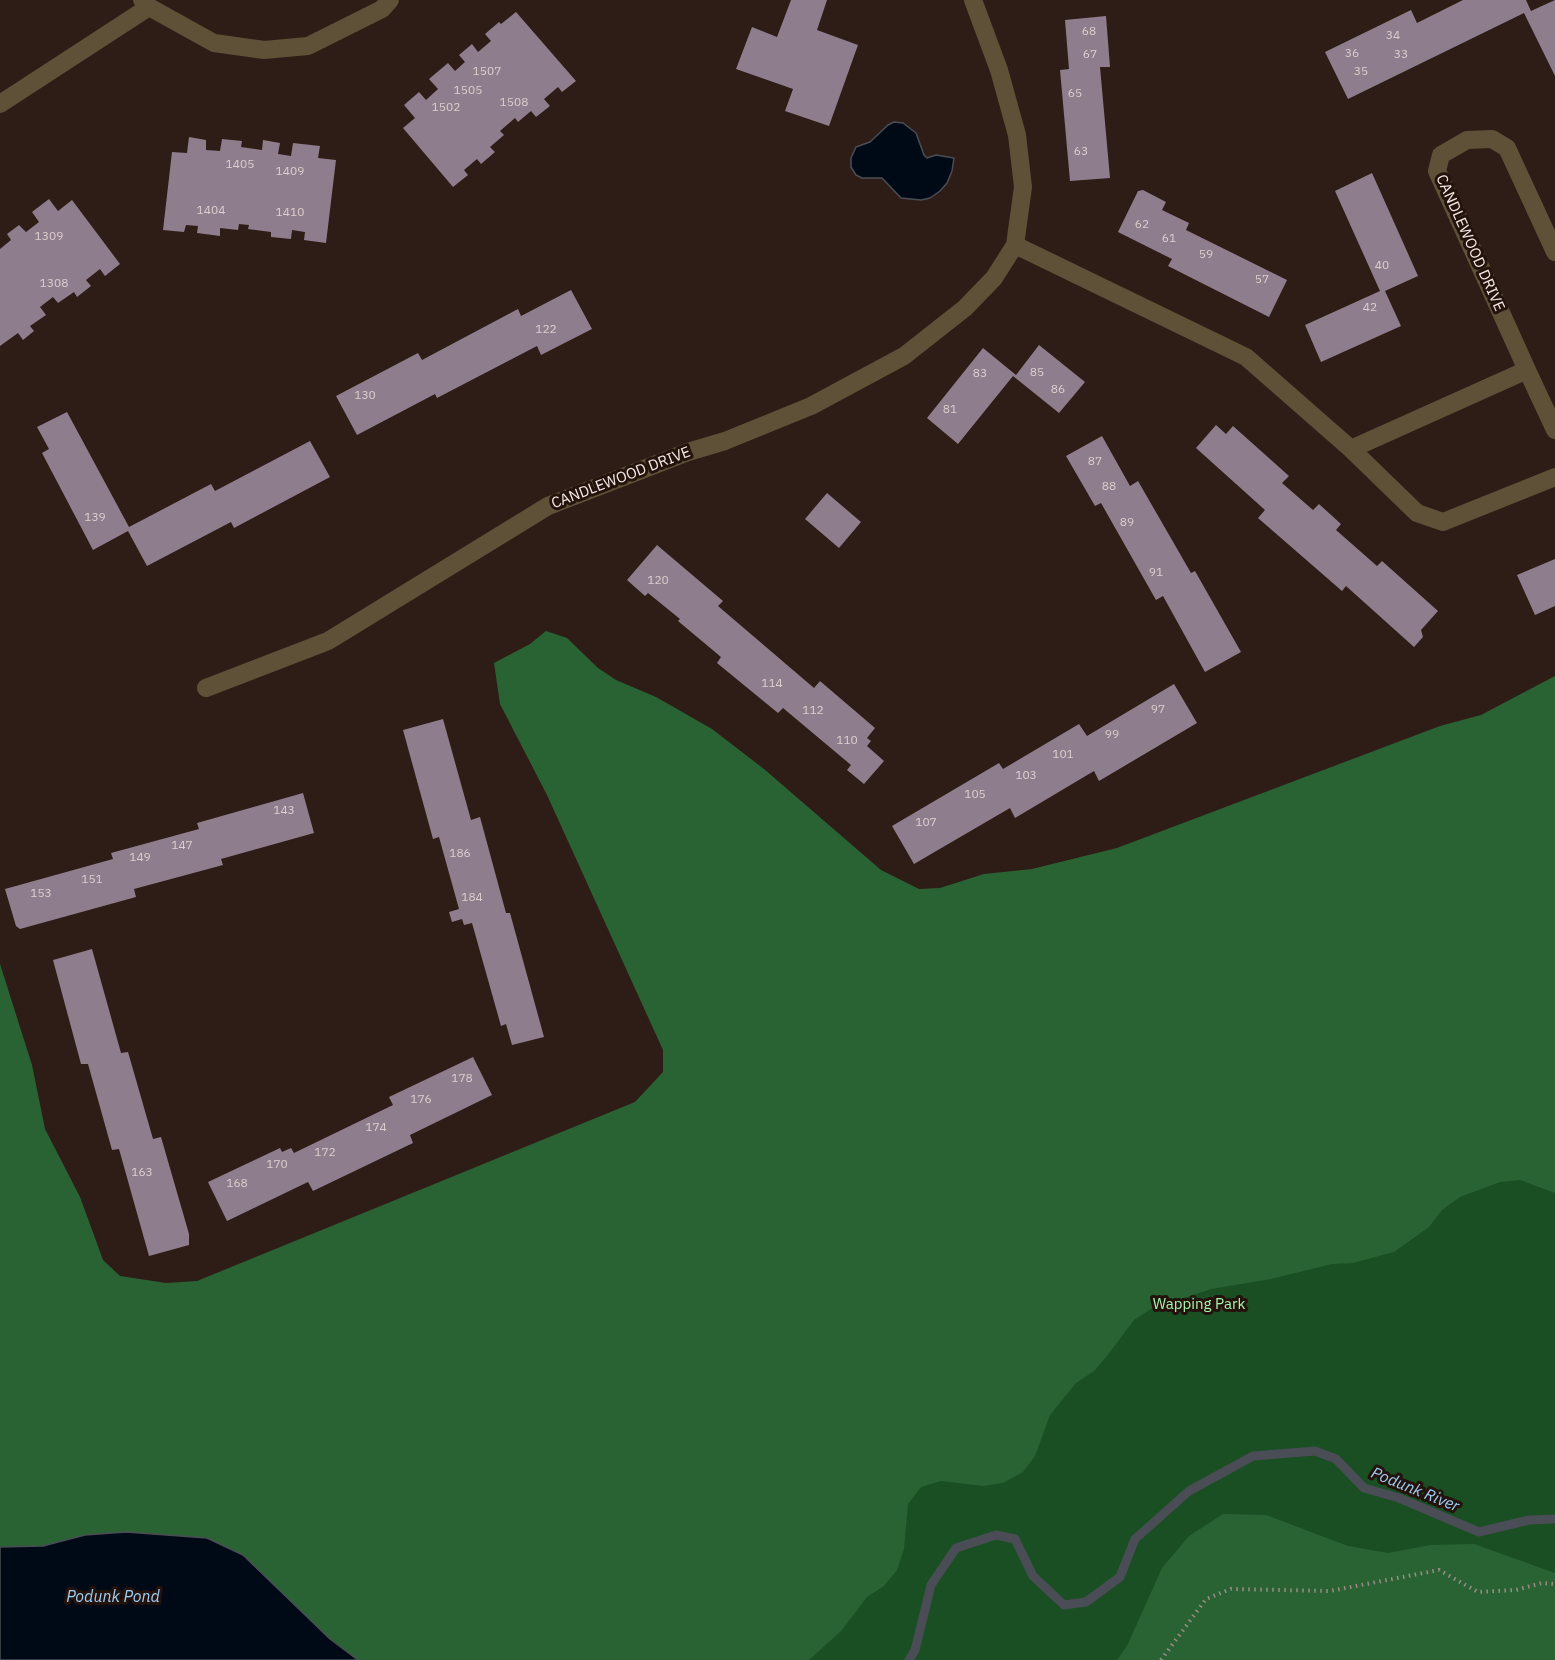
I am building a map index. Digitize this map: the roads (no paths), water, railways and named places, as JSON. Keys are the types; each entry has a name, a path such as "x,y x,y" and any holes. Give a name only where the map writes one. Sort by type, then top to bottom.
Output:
{"street":[{"path":"0,104 146,4 214,43 264,50 308,46 382,9 390,0"},
{"name":"CANDLEWOOD DRIVE","path":"206,688 328,641 548,506 688,452 725,441 811,406 904,356 965,308 994,278 1015,245 1023,187 1017,135 999,70 973,0"},
{"name":"CANDLEWOOD DRIVE","path":"1555,252 1507,148 1492,139 1467,140 1441,155 1437,171 1555,430"},
{"path":"1015,245 1246,357 1350,449 1417,513 1443,522 1555,477"},
{"path":"1350,449 1527,370"}],"water":[{"path":"894,122 903,123 916,133 927,158 936,155 954,158 947,183 930,198 921,200 901,198 882,178 862,178 856,175 851,167 851,158 856,147 870,142"},
{"name":"Podunk Pond","path":"126,1532 207,1538 243,1555 330,1639 358,1660 0,1660 0,1547 43,1546 85,1535"}],"waterway":[{"name":"Podunk River","path":"909,1660 915,1650 931,1585 956,1548 996,1535 1015,1539 1033,1576 1064,1605 1086,1602 1120,1577 1135,1539 1189,1491 1253,1456 1315,1451 1336,1459 1364,1488 1399,1498 1479,1532 1529,1520 1555,1519"}],"park label":[{"name":"Wapping Park","path":"1199,1305"}]}
